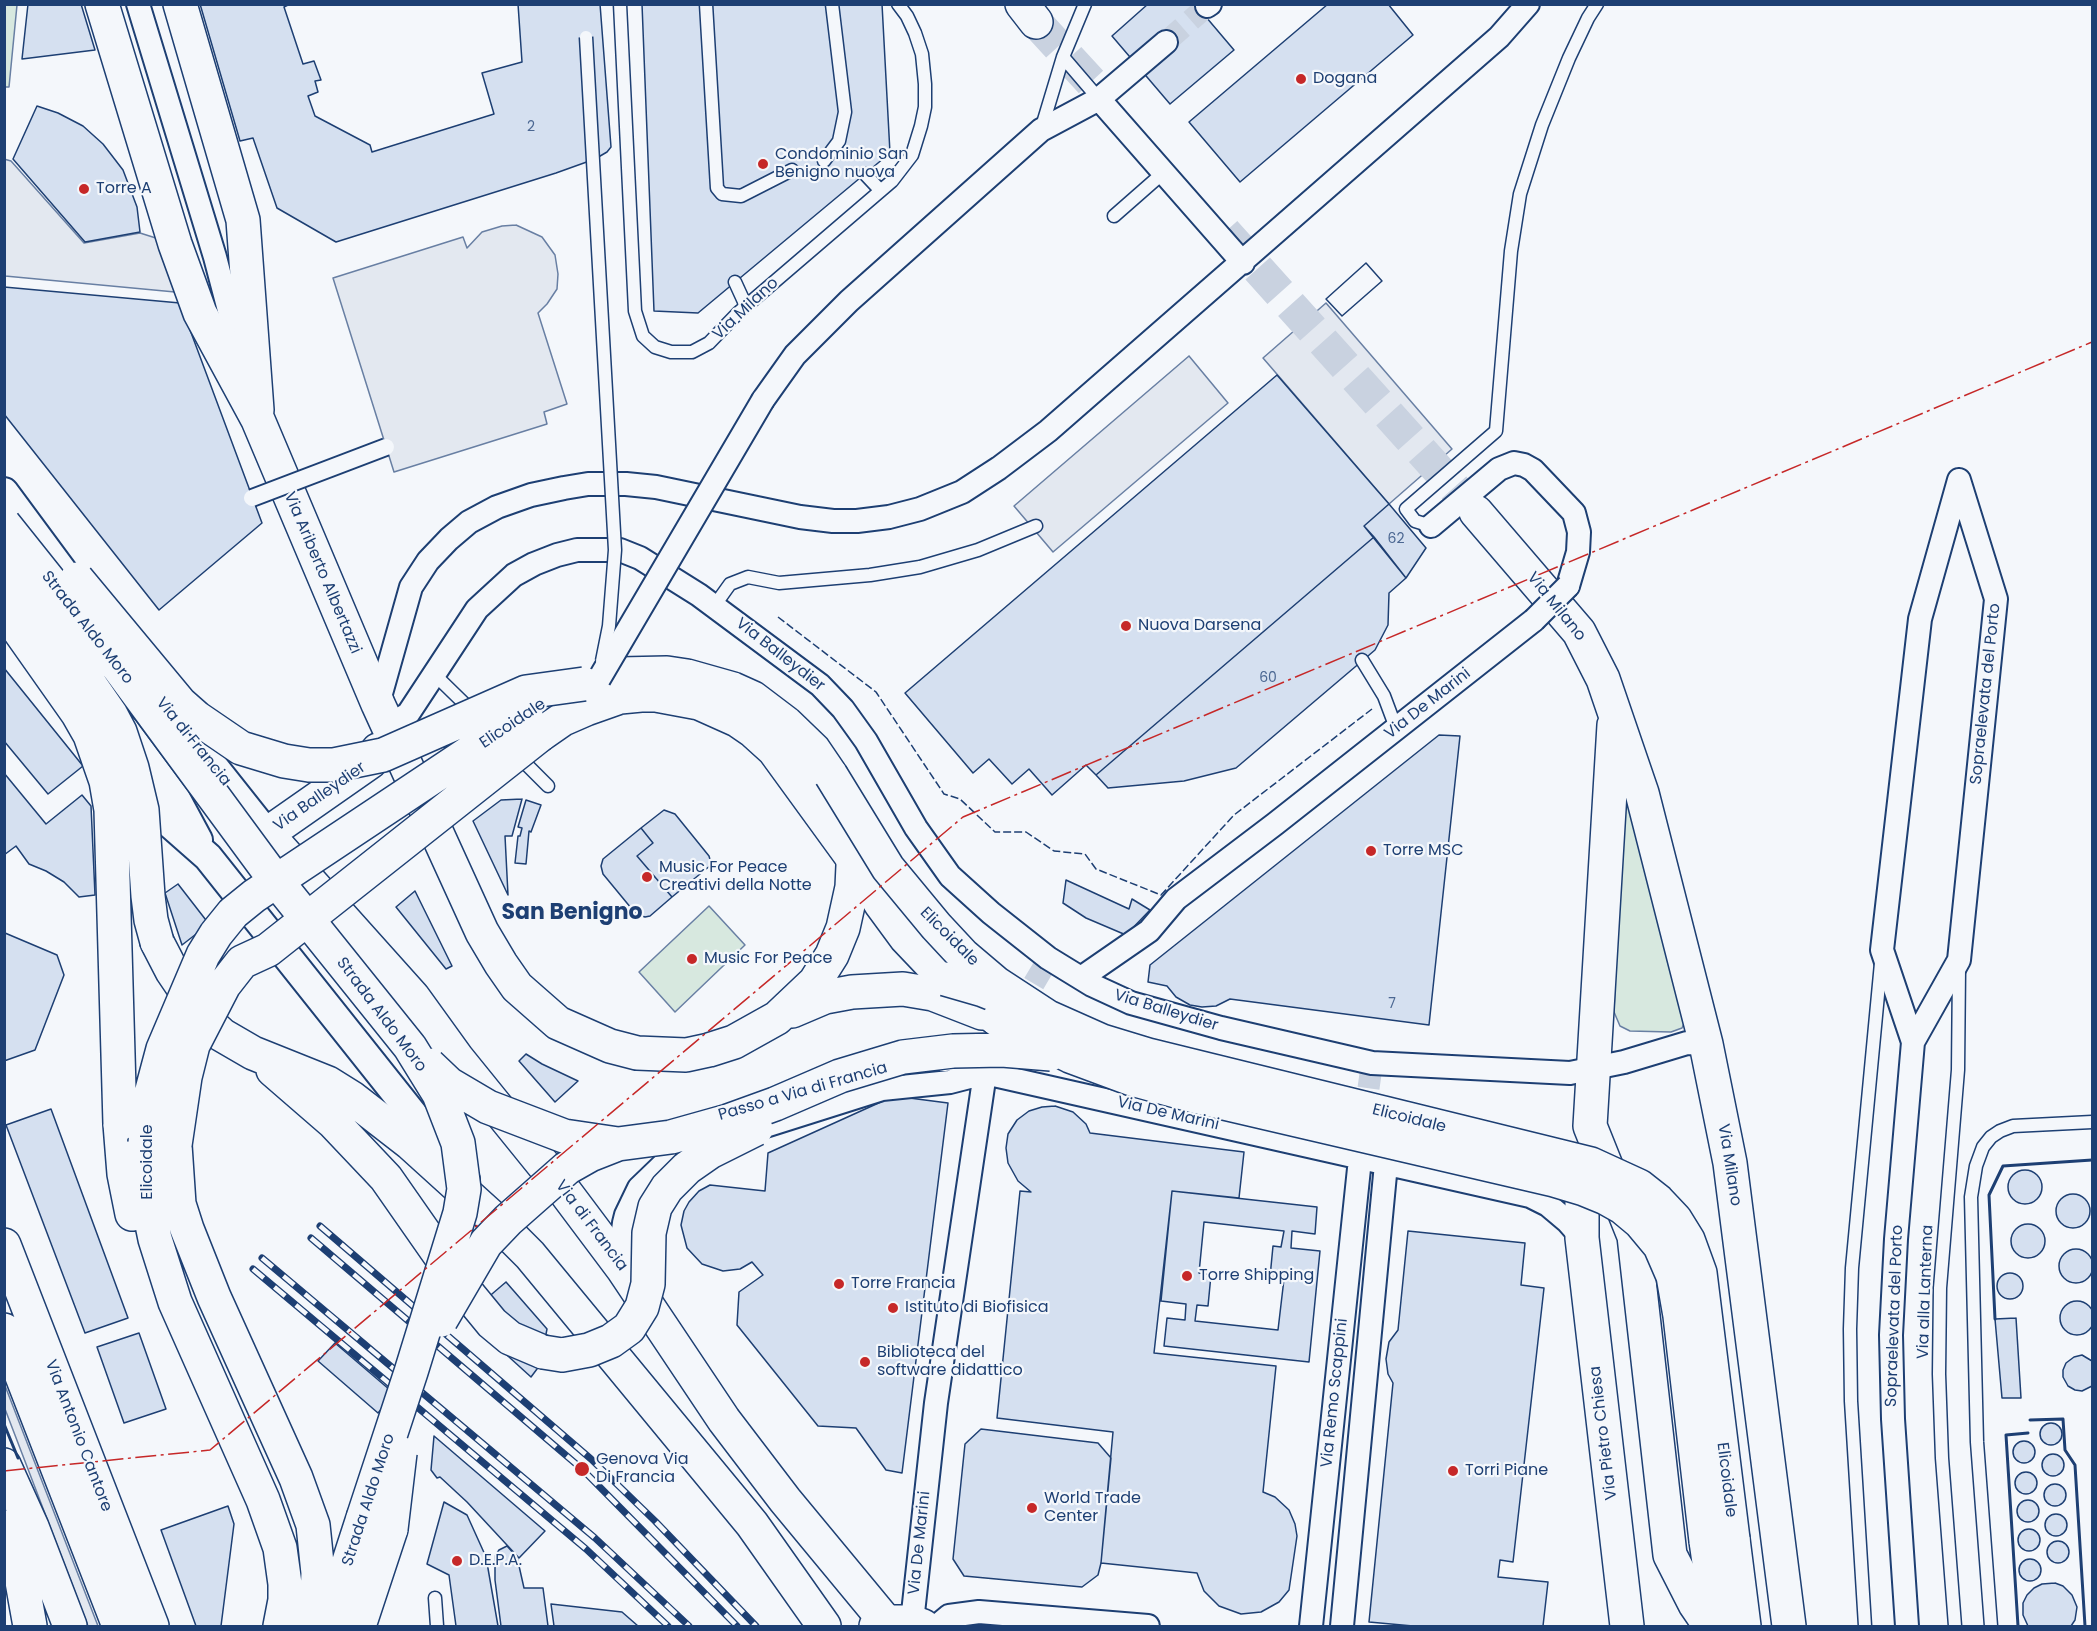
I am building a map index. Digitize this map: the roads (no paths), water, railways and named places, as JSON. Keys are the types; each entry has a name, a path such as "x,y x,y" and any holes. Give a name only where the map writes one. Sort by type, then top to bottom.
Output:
{"main road":[{"path":"102,4 187,279 200,313 258,420"},
{"path":"180,4 243,220 258,420"},
{"name":"Via Ariberto Albertazzi","path":"258,420 383,715"},
{"path":"4,501 53,550 180,703 216,732 241,748 260,755 309,765 334,765 360,761 383,755 526,692 591,681"},
{"name":"Via Milano","path":"1476,512 1579,632 1604,679 1614,715 1642,793 1706,1044 1730,1163 1790,1626"},
{"name":"Strada Aldo Moro","path":"4,524 112,659 267,869 410,1047 439,1094 458,1143 464,1189 453,1240 328,1626"},
{"path":"4,568 77,666 120,732 142,810 148,896 157,942 172,971 210,1024 222,1035 253,1053 328,1083 352,1098 410,1143 495,1220 530,1255 752,1524 824,1626"},
{"path":"4,608 78,714 90,735 106,781 147,1137 179,1204 214,1297 296,1478 313,1525 318,1573 317,1598 311,1626"},
{"name":"Elicoidale","path":"147,1137 148,1105 163,1049 203,955 233,913 254,896 544,704 591,681 637,672 667,673 733,689 753,698 786,723 814,750 888,868 936,926 996,983 1048,1017 1102,1041 1148,1055 1592,1164 1632,1182 1658,1201 1675,1219 1688,1240 1700,1273 1720,1540 1718,1626"},
{"path":"280,1626 285,1600 283,1566 268,1513 178,1309 148,1255 131,1211 124,1174 147,1137 180,1104 193,1044 224,985 242,962 268,950 540,735 563,719 620,697 656,695 699,703 753,730 774,750 854,860"},
{"name":"Elicoidale","path":"383,715 482,932 517,987 558,1023 610,1046 637,1053 686,1054 734,1042 777,1018 815,982 843,928 852,887 855,847 831,775"},
{"name":"Via Balleydier","path":"271,840 370,762 383,715"},
{"name":"Via Milano","path":"1614,715 1590,1126 1634,1236 1670,1555 1695,1604 1710,1626"},
{"name":"Via di Francia","path":"271,840 412,998 457,1058 522,1137 624,1269 723,1420 785,1500 907,1625"},
{"name":"Elicoidale","path":"854,860 906,938 998,1031 1132,1079 1198,1097 1554,1180 1606,1198 1640,1222 1660,1246 1673,1276 1720,1540 1744,1626"},
{"path":"815,982 873,972 896,972 945,979 983,990 1048,1017"},
{"path":"777,1018 825,998 852,992 903,989 933,994 957,1002 998,1031"},
{"path":"410,1047 449,1084 488,1107 564,1136 618,1144"},
{"path":"359,1626 391,1529 411,1372 486,1243 508,1220 567,1168 590,1155 618,1144 671,1137 718,1124 775,1104 840,1076 903,1057 953,1051 1002,1050 1070,1056 1148,1055"},
{"path":"253,1053 333,1122 386,1178 477,1306 492,1323 510,1338 543,1352 562,1355 589,1350 611,1341 629,1328 642,1306 648,1284 649,1233 655,1207 667,1188 687,1168 711,1152 903,1057"},
{"path":"1582,1199 1582,1239"},
{"name":"Via Pietro Chiesa","path":"1582,1239 1627,1626"},
{"name":"Via Antonio Cantore","path":"4,1245 152,1626"},
{"name":"Via Antonio Cantore","path":"4,1330 118,1626"},
{"path":"4,1465 32,1527 70,1626"},
{"path":"4,1489 30,1626"},
{"path":"4,1561 11,1543 12,1526"}],"street":[{"path":"138,4 215,257 258,420"},
{"path":"383,715 411,587 428,561 468,522 497,507 531,495 588,484 656,487 800,517 833,521 889,517 920,509 962,492 999,468 1048,431 1243,263 1499,37 1528,4"},
{"path":"591,681 762,400 795,356 849,301 1041,130 1099,99 1166,42"},
{"path":"1099,99 1243,263"},
{"path":"252,498 386,447"},
{"name":"Via De Marini","path":"1081,978 1149,931 1176,899 1489,657 1534,620 1568,586 1578,552 1579,532 1574,513 1533,470 1524,465 1514,464 1499,469 1431,526"},
{"name":"Sopraelevata del Porto","path":"1907,1626 1893,1419 1891,1335 1897,1228 1913,1042 1882,950 1920,619 1959,480 1996,599 1959,960 1913,1042"},
{"name":"Via di Francia","path":"4,492 137,671 271,840 265,847 4,530"},
{"name":"Via Balleydier","path":"383,715 408,714 477,609 514,575 534,564 577,550 620,550 640,558 715,605 820,685 843,709 889,779 916,828 950,876 1045,963 1131,1003 1221,1028 1372,1063 1570,1073 1624,1062 1687,1043 1706,1044"},
{"path":"4,568 176,799 208,857 495,1220"},
{"path":"4,608 158,813 208,857"},
{"name":"Via De Marini","path":"907,1625 936,1403 985,1072 998,1031"},
{"name":"Passo a Via di Francia","path":"522,1137 601,1147 741,1110 878,1068 952,1059 985,1072"},
{"name":"Via De Marini","path":"985,1072 1530,1196 1548,1205 1567,1221 1582,1239"},
{"name":"Passo a Via di Francia","path":"624,1269 621,1245 626,1215 639,1188 666,1162 748,1132 882,1089 950,1082 985,1072"},
{"path":"655,1133 666,1162"},
{"name":"Via Remo Scappini","path":"1311,1626 1360,1158"},
{"name":"Via Remo Scappini","path":"1342,1626 1386,1164"},
{"path":"907,1625 979,1612 1148,1626"}],"lane":[{"name":"Via Milano","path":"620,4 634,311 643,336 655,347 671,352 692,352 710,343 746,306 892,181 912,155 925,107 925,84 922,54 915,33 898,4"},
{"path":"706,4 717,188 722,194 741,196 792,170"},
{"path":"824,161 839,141 845,112 832,4"},
{"path":"1041,130 1064,57 1085,4"},
{"path":"1431,526 1415,521 1406,508 1496,431 1511,251 1520,194 1542,125 1569,58 1588,18 1598,4"},
{"path":"586,37 595,159 615,550 609,626 591,681"},
{"path":"1064,57 1099,99"},
{"path":"1114,216 1163,173"},
{"path":"865,174 880,190"},
{"path":"735,282 746,306"},
{"path":"715,605 730,584 748,577 779,583 870,575 920,567 978,550 1036,526"},
{"path":"1362,660 1384,696 1396,728"},
{"path":"434,674 548,786"},
{"path":"1865,1626 1851,1401 1850,1329 1852,1268 1882,950"},
{"name":"Via alla Lanterna","path":"1955,1626 1942,1458 1940,1309 1958,1070 1959,960"},
{"path":"1991,1626 1977,1442 1971,1197 1976,1166 1983,1147 1991,1137 2013,1126 2092,1122"},
{"path":"435,1598 437,1626"}],"tunnel":[{"path":"1166,42 1207,6"},
{"path":"1036,22 1091,82"},
{"path":"1225,232 1476,512"},
{"path":"1017,1012 1043,968"},
{"path":"1364,1121 1372,1063"}],"railway":[{"path":"320,1226 591,1459 655,1521 756,1626"},
{"path":"311,1238 582,1469 737,1626"},
{"path":"262,1258 595,1538 689,1626"},
{"path":"253,1269 586,1549 668,1626"}],"place":[{"name":"Dogana","path":"1301,79"},
{"name":"Condominio San Benigno nuova","path":"763,164"},
{"name":"Torre A","path":"84,189"},
{"name":"Nuova Darsena","path":"1126,626"},
{"name":"Torre MSC","path":"1371,851"},
{"name":"Music For Peace Creativi della Notte","path":"647,877"},
{"name":"Music For Peace","path":"692,959"},
{"name":"Torre Shipping","path":"1187,1276"},
{"name":"Torre Francia","path":"839,1284"},
{"name":"Istituto di Biofisica","path":"893,1308"},
{"name":"Biblioteca del software didattico","path":"865,1362"},
{"name":"Genova Via Di Francia","path":"582,1469"},
{"name":"Torri Piane","path":"1453,1471"},
{"name":"World Trade Center","path":"1032,1508"},
{"name":"D.E.P.A.","path":"457,1561"}],"district":[{"name":"San Benigno","path":"572,913"}]}
